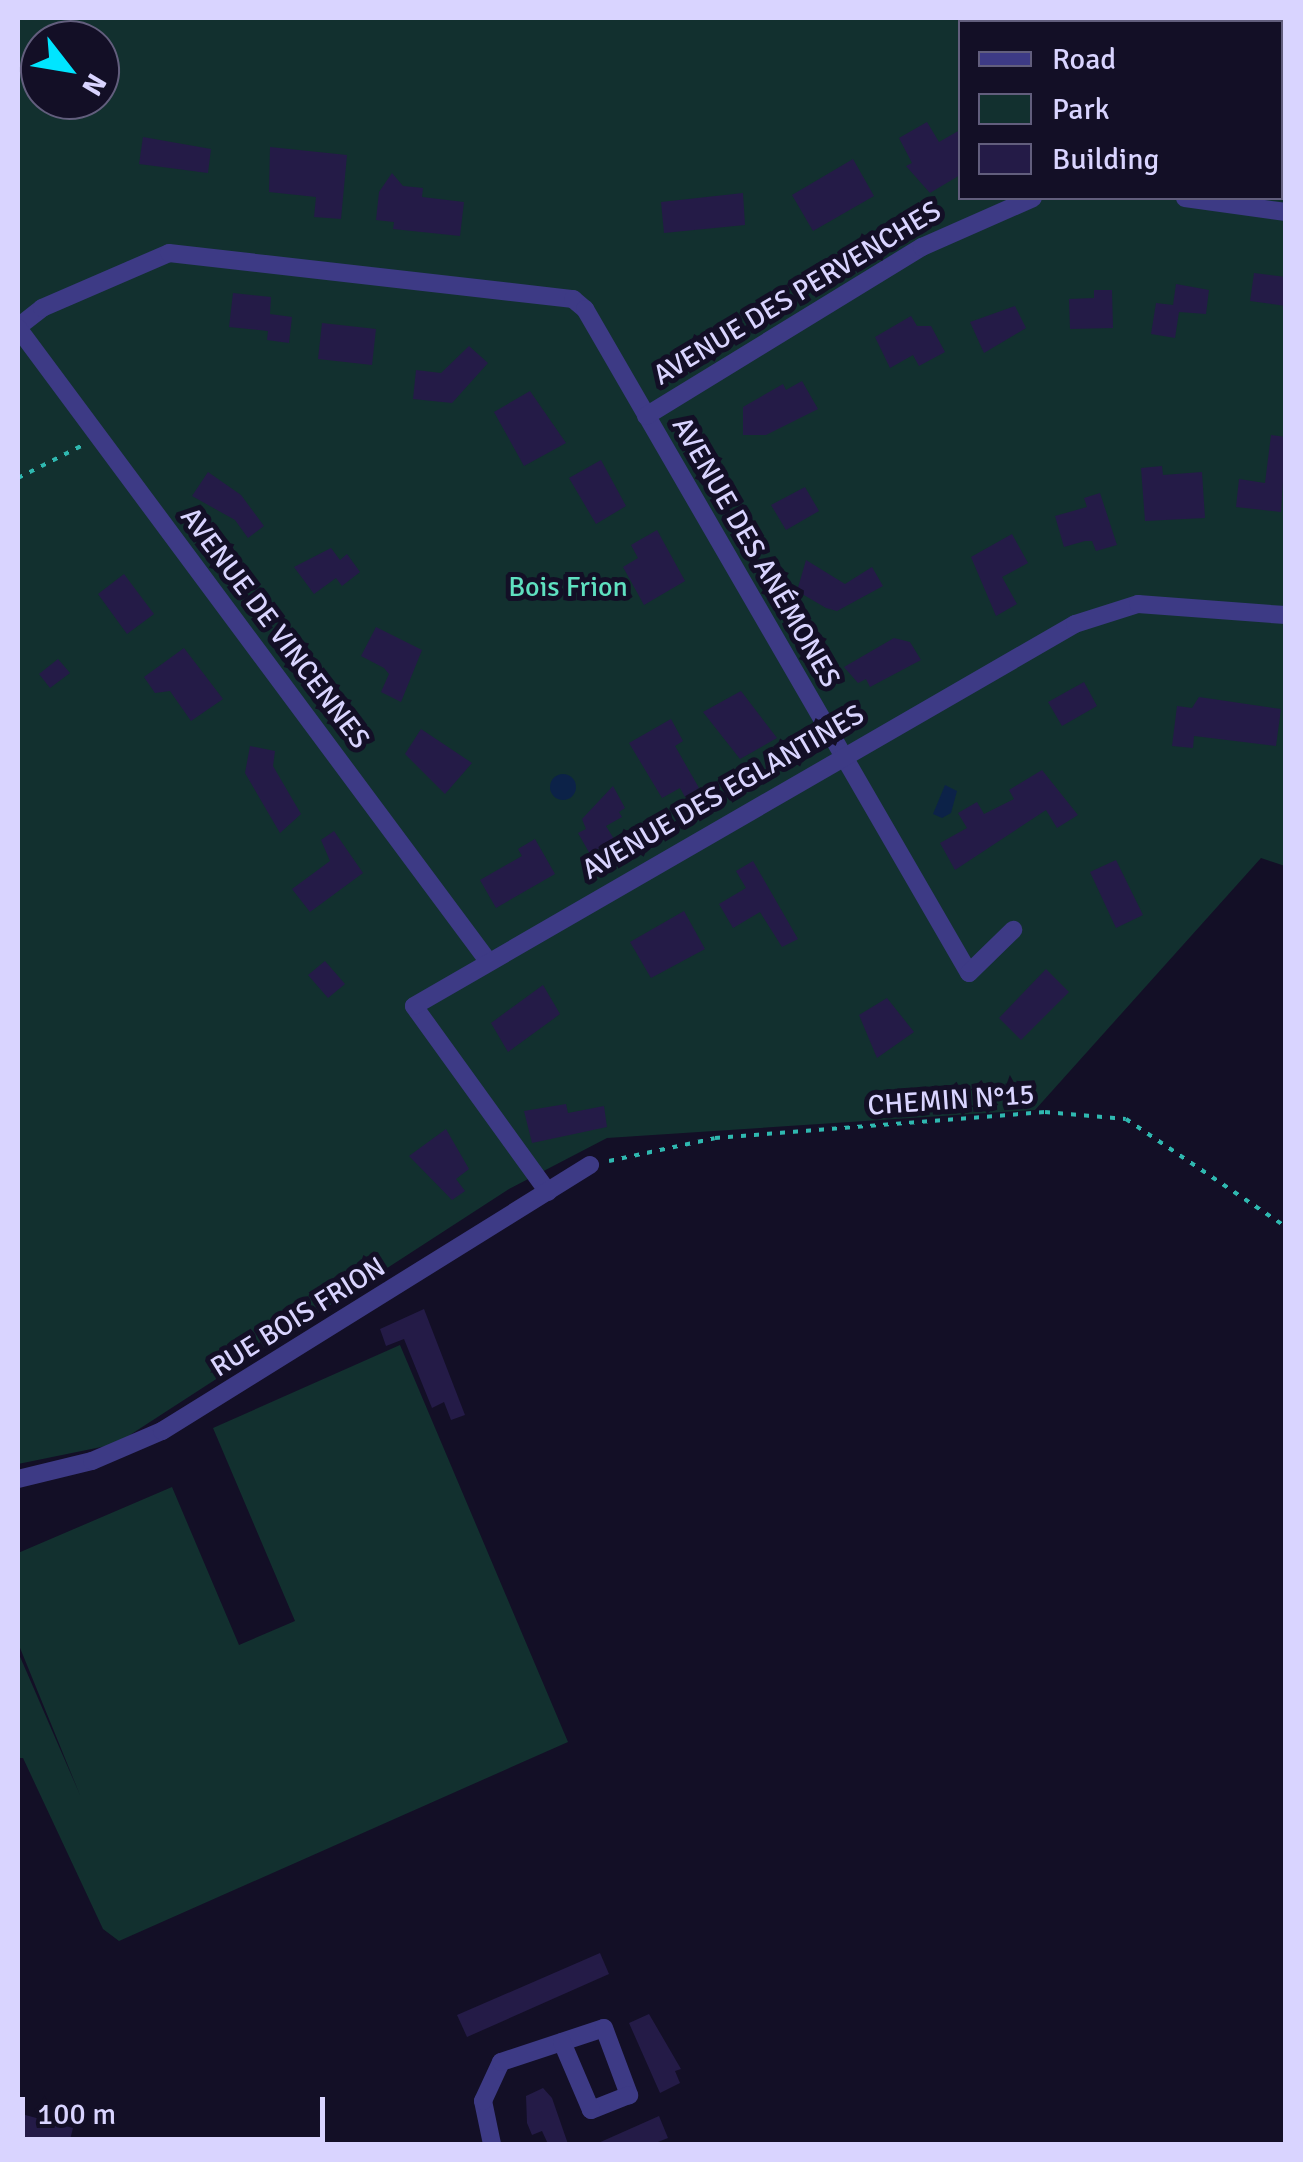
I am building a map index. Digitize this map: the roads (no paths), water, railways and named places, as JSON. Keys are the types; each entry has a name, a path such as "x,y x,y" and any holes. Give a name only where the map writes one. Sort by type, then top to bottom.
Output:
{"street":[{"name":"AVENUE DES PERVENCHES","path":"646,416 922,248 1029,200"},
{"path":"1199,200 1286,212"},
{"name":"AVENUE DE VINCENNES","path":"488,961 18,327 42,308 168,253 557,294 584,309 646,416"},
{"name":"AVENUE DES ANÉMONES","path":"646,416 968,973 1013,930"},
{"name":"AVENUE DES EGLANTINES","path":"548,1192 414,1006 842,756 1106,611 1168,604 1286,614"},
{"name":"RUE BOIS FRION","path":"18,1479 92,1460 162,1431 590,1166"},
{"path":"492,2144 483,2101 501,2062 604,2028 629,2095 590,2110 562,2042"}],"water":[{"path":"563,774 572,778 576,787 572,796 563,800 554,796 550,787 554,778"},
{"path":"945,785 957,791 951,813 942,818 933,814"}],"park label":[{"name":"Bois Frion","path":"568,587"}]}
